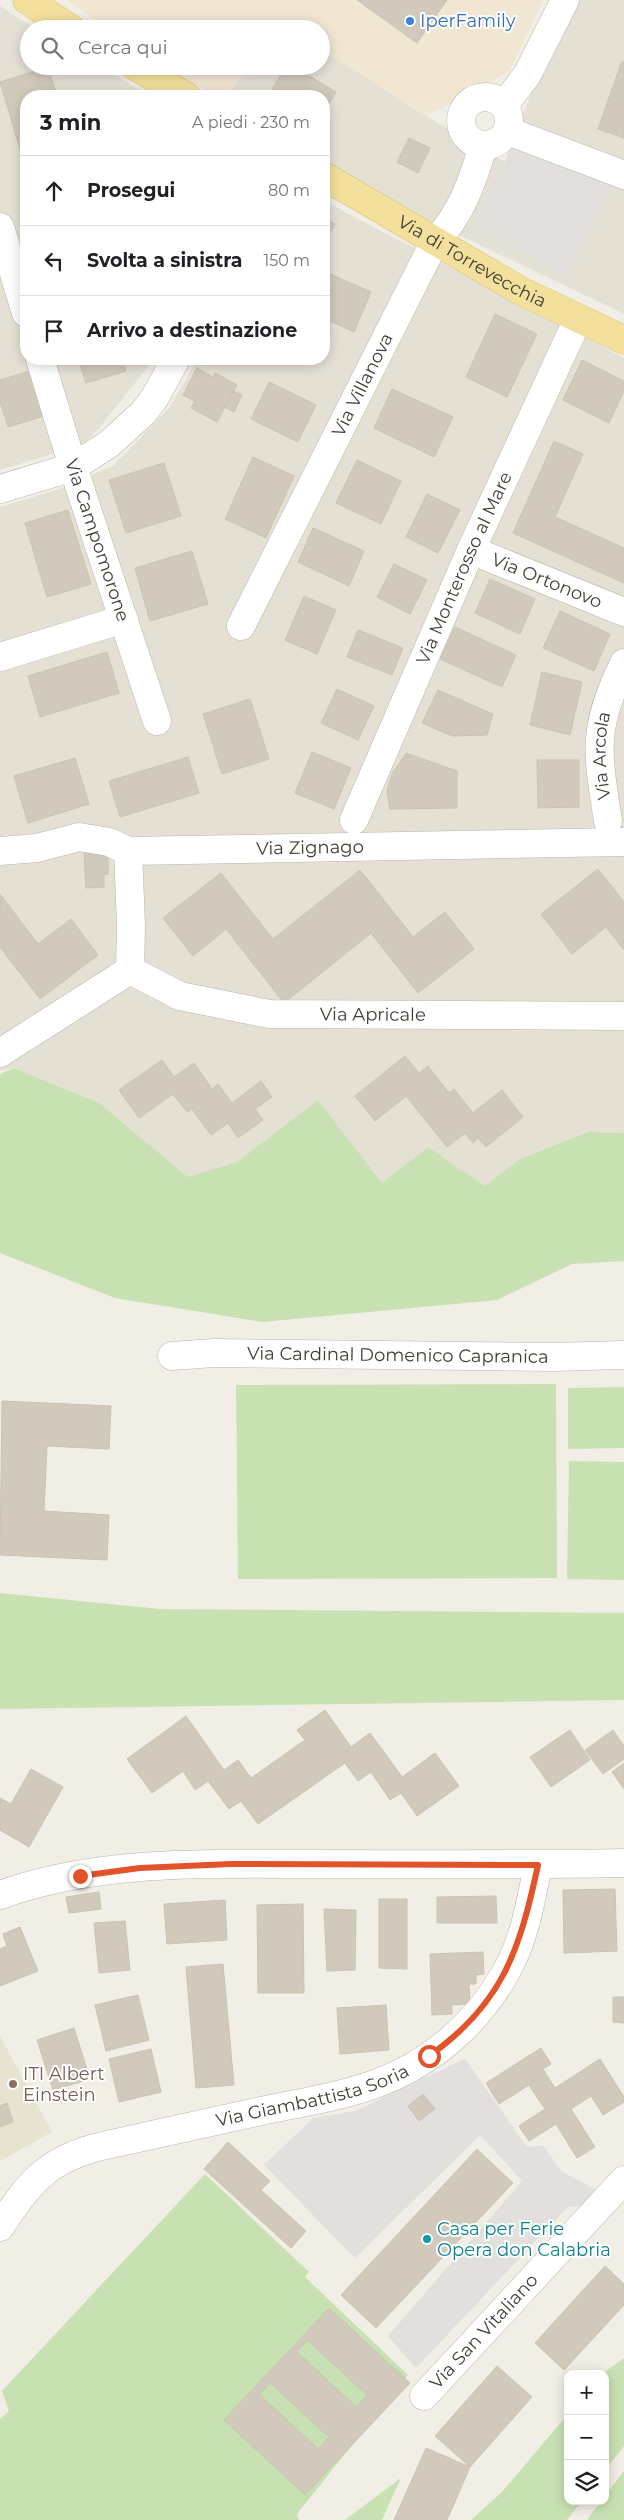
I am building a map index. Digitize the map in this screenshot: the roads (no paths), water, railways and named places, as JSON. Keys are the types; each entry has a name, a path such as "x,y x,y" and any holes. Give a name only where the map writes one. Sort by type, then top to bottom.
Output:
{"main road":[{"path":"26,0 57,20"},
{"path":"150,75 176,90"},
{"name":"Via di Torrevecchia","path":"330,180 519,290 624,340"}],"street":[{"path":"564,0 506,118 498,142 483,146 468,139 463,132 461,124 465,108 470,102 484,97 492,98 506,118 624,175"},
{"name":"Via Villanova","path":"241,626 435,241 445,232 455,216 472,182 483,146"},
{"path":"0,227 20,293"},
{"name":"Via Monterosso al Mare","path":"354,820 471,550 578,319"},
{"name":"Via Campomorone","path":"42,365 73,467 157,722"},
{"path":"0,489 73,467 109,444 135,423 154,399 173,365"},
{"name":"Via Ortonovo","path":"471,550 624,612"},
{"path":"0,656 124,619"},
{"name":"Via Arcola","path":"616,832 600,766 599,730 605,707 624,663"},
{"name":"Via Zignago","path":"0,851 37,848 79,837 109,842 128,851 616,832"},
{"path":"0,1053 130,970 131,925 128,851"},
{"name":"Via Apricale","path":"130,970 180,996 269,1014 624,1016"},
{"name":"Via Cardinal Domenico Capranica","path":"172,1356 214,1353 552,1357 624,1355"},
{"path":"0,1895 39,1884 80,1876 171,1866 624,1863"},
{"name":"Via Giambattista Soria","path":"0,2228 31,2183 46,2168 72,2155 102,2146 355,2090 377,2083 429,2056 453,2038 476,2014 508,1969 526,1918 538,1865"},
{"name":"Via San Vitaliano","path":"424,2396 624,2180"}],"place":[{"name":"IperFamily","path":"410,21"},
{"name":"ITI Albert Einstein","path":"13,2084"},
{"name":"Casa per Ferie Opera don Calabria","path":"427,2239"}]}
